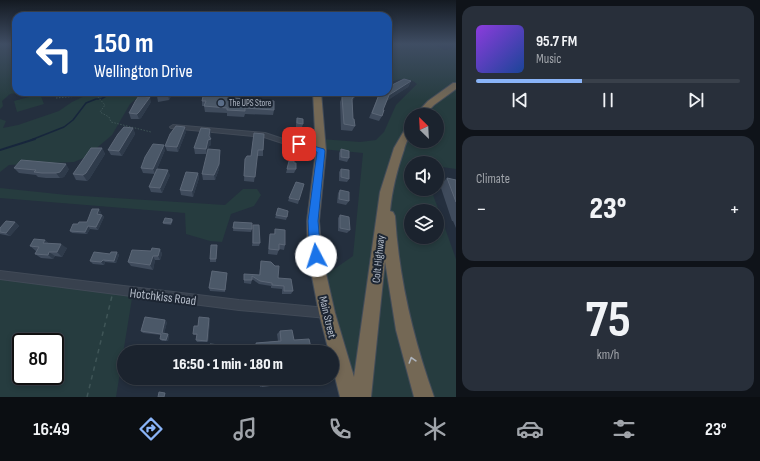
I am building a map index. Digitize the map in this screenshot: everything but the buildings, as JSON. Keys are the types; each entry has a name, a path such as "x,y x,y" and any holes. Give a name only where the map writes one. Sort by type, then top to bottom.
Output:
{"highway":[{"path":"426,108 456,85"},
{"name":"Main Street","path":"317,96 321,151 313,229 316,256 327,313 350,397"},
{"name":"Colt Highway","path":"360,397 384,205 389,179 404,137"},
{"path":"395,159 389,216 392,264 402,325 424,397"}],"street":[{"path":"173,127 268,136 292,146 313,151 321,151"},
{"name":"Hotchkiss Road","path":"0,275 239,305 327,313"}],"path":[{"path":"56,98 71,96"},
{"path":"96,96 105,104 100,112 109,117 110,122 151,132"},
{"path":"87,397 114,290"}],"green space":[{"path":"0,63 12,63 12,94 2,101 3,106 0,109"},
{"path":"392,63 456,63 456,169 444,167 444,156 404,156 404,196 434,196 436,204 404,204 404,244 444,244 444,225 456,259 456,397 350,397 339,354 339,345 337,345 320,279 353,256 363,153 321,149 321,139 360,142 376,140 384,132 396,105 417,84 414,81 399,79 392,82"},
{"path":"33,96 41,96 44,104 17,112 14,101"},
{"path":"85,96 146,96 137,98 130,104 112,135 86,157 74,162 9,165 0,172 0,119 6,121 3,128 18,125 59,111"},
{"path":"0,188 67,195 225,205 243,189 257,189 261,195 254,206 231,214 222,242 210,241 186,234 185,213 0,198"},
{"path":"0,275 133,292 124,345 117,345 118,385 116,397 0,397"}],"waterway":[{"path":"31,140 64,127 73,120 86,103 106,96"},
{"path":"0,150 35,139"}],"place":[{"name":"The UPS Store","path":"221,103"}],"route":[{"path":"299,144 321,151 313,221 316,256"}]}
